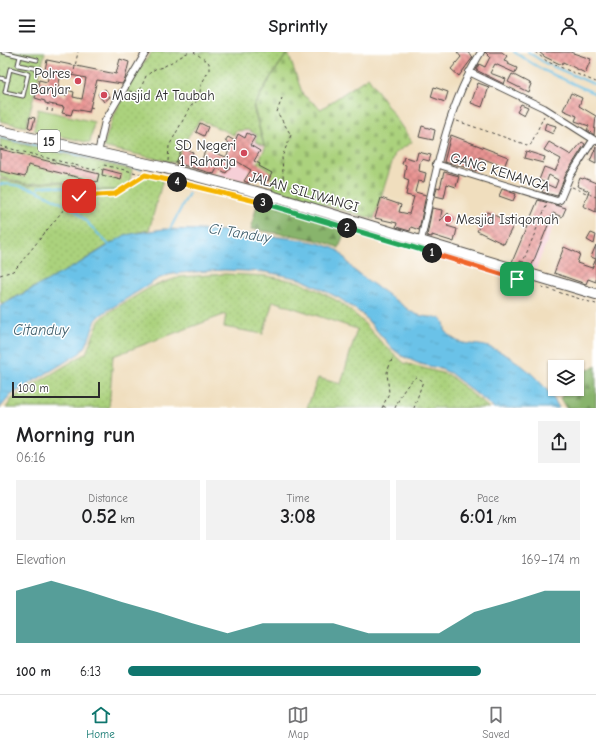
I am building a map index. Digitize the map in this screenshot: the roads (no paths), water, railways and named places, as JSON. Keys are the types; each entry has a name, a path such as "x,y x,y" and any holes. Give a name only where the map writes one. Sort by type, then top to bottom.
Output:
{"highway":[{"name":"JALAN SILIWANGI","path":"0,131 32,134 282,199 596,294"}],"street":[{"path":"93,149 105,121 146,52"},
{"path":"421,241 436,164 451,119 478,53"},
{"path":"469,72 547,110 595,141"},
{"name":"GANG KENANGA","path":"436,164 556,201 560,200 566,184 595,141"}],"lane":[{"path":"3,52 37,60"},
{"path":"17,71 20,56"},
{"path":"18,65 39,69"},
{"path":"10,70 17,71 28,74 23,96 5,92 10,70"},
{"path":"0,78 8,80"}],"water":[{"name":"Citanduy","path":"163,229 235,231 239,239 246,239 248,234 280,237 313,242 333,248 340,252 355,271 411,312 420,316 441,319 445,325 445,330 454,339 463,343 485,346 496,350 517,362 537,379 548,392 548,396 551,396 559,408 494,408 450,373 438,368 420,364 402,356 393,349 362,314 339,298 301,279 266,272 224,270 180,273 168,275 158,279 102,314 96,320 86,346 80,353 11,395 0,408 0,306 80,263 125,235"}],"waterway":[{"path":"514,52 543,70 596,94"},
{"path":"528,52 545,63 596,85"},
{"path":"0,137 141,169"},
{"path":"0,184 25,187 63,204"},
{"path":"38,190 39,187 53,186 87,193"},
{"path":"169,231 189,193"},
{"path":"69,207 76,211 110,246"}],"place":[{"name":"Polres Banjar","path":"78,81"},
{"name":"Masjid At Taubah","path":"104,95"},
{"name":"SD Negeri 1 Raharja","path":"244,153"},
{"name":"Mesjid Istiqomah","path":"448,219"}],"water label":[{"name":"Ci Tanduy","path":"240,233"}]}
